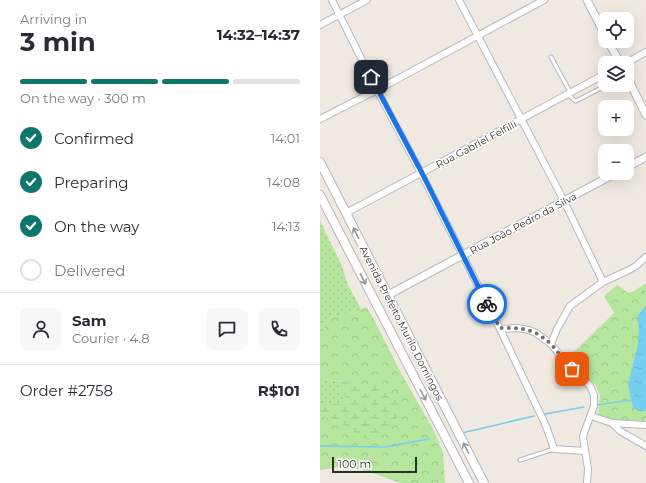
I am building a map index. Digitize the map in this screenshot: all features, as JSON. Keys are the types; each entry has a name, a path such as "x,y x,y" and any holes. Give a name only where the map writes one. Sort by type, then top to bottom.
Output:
{"main road":[{"name":"Avenida Prefeito Murilo Domingos","path":"320,162 484,483"},
{"name":"Avenida Prefeito Murilo Domingos","path":"320,194 469,483"}],"street":[{"path":"332,0 377,90 422,173 500,328 546,426 554,449 585,451"},
{"path":"320,25 367,0"},
{"path":"458,0 564,201 603,282"},
{"path":"320,119 544,0"},
{"path":"587,0 598,21"},
{"path":"634,59 646,52"},
{"name":"Rua Gabriel Felfilli","path":"346,213 598,78"},
{"path":"634,91 646,115"},
{"path":"634,163 646,157"},
{"name":"Rua João Pedro da Silva","path":"388,295 603,180"},
{"path":"551,344 556,328 570,306 603,282 636,266 646,257"},
{"path":"500,328 517,328 536,333 551,344 566,363 590,386 594,395 594,406 583,437 588,469 587,483"},
{"path":"591,416 612,423 646,425"},
{"path":"612,423 620,431 646,446"}],"lane":[{"path":"550,57 569,94 574,100 576,101 598,90"},
{"path":"520,460 554,449"}],"green space":[{"path":"320,221 342,266 347,283 361,309 354,313 332,317 320,336"},
{"path":"646,283 646,423 624,422 614,419 605,420 598,416 600,395 595,384 567,361 564,355 576,350 614,313 604,296 617,285 628,293"},
{"path":"366,307 434,431 443,452 445,483 401,483 347,466 320,470 320,414 345,426 370,441 348,382 323,379 320,376 320,336 331,317 354,313"},
{"path":"320,376 323,379 336,381 345,396 342,404 320,404"},
{"path":"336,381 377,386 400,399 398,417 388,429 369,441 345,426 320,414 320,404 342,404 345,396"}],"water":[{"path":"646,305 646,411 640,411 633,408 628,384 638,344 639,328 637,317"}],"waterway":[{"path":"596,405 632,400"},
{"path":"545,414 584,407"},
{"path":"462,433 534,416"},
{"path":"320,446 385,447 429,439"}],"way so far":[{"path":"487,304 500,328 517,328 536,333 551,344 572,369"}],"route":[{"path":"371,77 422,173 487,304"}]}
